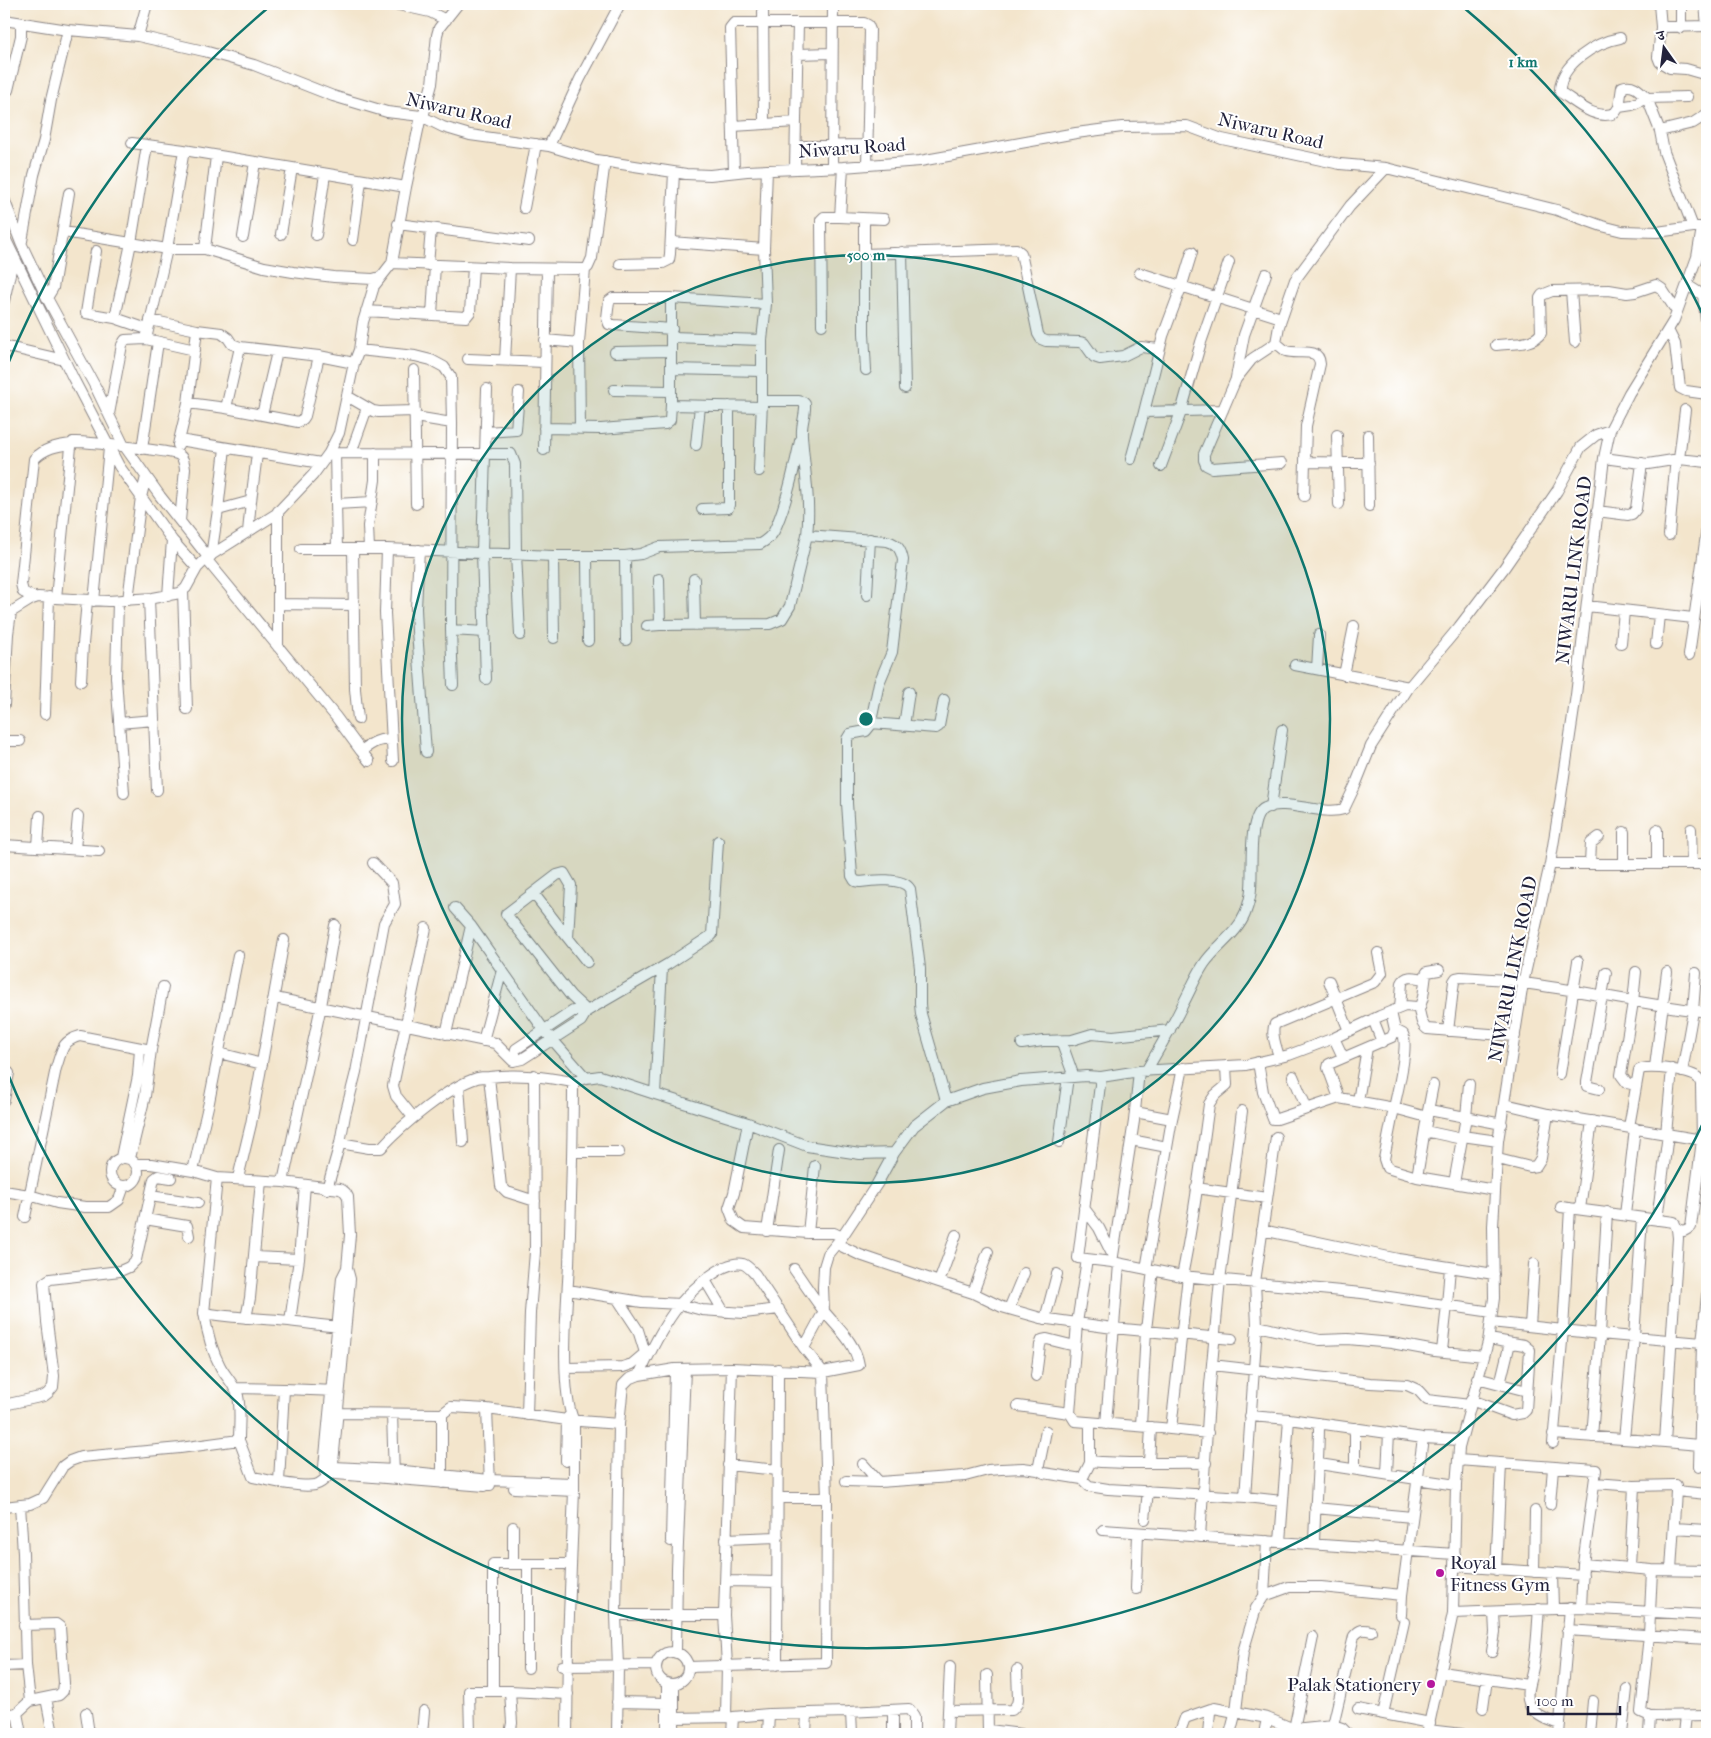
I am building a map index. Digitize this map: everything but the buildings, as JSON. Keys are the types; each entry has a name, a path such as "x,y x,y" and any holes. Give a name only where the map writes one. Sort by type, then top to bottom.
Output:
{"street":[{"path":"138,36 147,4"},
{"path":"394,4 430,12 446,20"},
{"path":"337,549 332,453 339,433 354,363 359,350 366,311 374,286 392,263 406,187 422,117 432,84 437,35 439,28 458,4"},
{"path":"549,146 580,79 620,4"},
{"path":"762,4 764,124"},
{"path":"833,4 832,146 837,167 840,217"},
{"path":"1660,4 1658,57 1660,62 1670,68 1686,68 1707,78"},
{"path":"1681,4 1681,28"},
{"path":"1660,27 1707,26 1705,4"},
{"name":"Niwaru Road","path":"4,20 68,30 138,36 204,50 254,65 333,96 387,112 422,117 443,127 470,135 549,146 605,161 686,174 837,167 920,160 1122,127 1187,126 1222,138 1340,164 1386,168 1557,210 1622,231 1657,232 1700,227"},
{"path":"734,172 730,26 734,23 864,23 869,27 867,165"},
{"path":"795,168 798,23"},
{"path":"8,90 21,36 21,24"},
{"path":"4,301 13,257 21,243 34,174 44,140 51,100 68,30"},
{"path":"1620,38 1602,43 1580,56 1571,65 1561,82 1560,92 1588,110 1603,116 1615,114 1619,108 1622,87 1637,88 1647,98 1660,131 1664,152 1700,227"},
{"path":"797,54 832,53"},
{"path":"1619,108 1632,105 1647,98 1687,97"},
{"path":"1660,131 1692,123 1707,114"},
{"path":"733,126 796,122"},
{"path":"132,144 184,150 406,187"},
{"path":"524,208 536,144"},
{"path":"114,318 131,243 147,145"},
{"path":"796,146 867,145"},
{"path":"148,329 167,248 184,150"},
{"path":"205,249 216,156"},
{"path":"580,429 579,343 585,269 592,258 605,161"},
{"path":"243,237 254,162"},
{"path":"281,234 292,168"},
{"path":"1236,379 1252,359 1276,343 1281,318 1295,280 1350,206 1386,168"},
{"path":"759,471 762,340 766,304 764,249 767,170"},
{"path":"620,264 667,262 670,258 674,172"},
{"path":"316,235 325,174"},
{"path":"353,240 362,181"},
{"path":"47,298 53,288 64,232 69,193"},
{"path":"4,199 21,243 47,298 125,446 180,521 369,761"},
{"path":"822,324 820,223 824,217 884,219"},
{"path":"862,218 864,220 864,333 866,370"},
{"path":"398,224 529,240"},
{"name":"NIWARU LINK ROAD","path":"1428,1729 1452,1613 1456,1485 1461,1440 1484,1356 1492,1317 1498,1142 1523,982 1550,864 1575,705 1604,458 1610,430 1629,393 1677,312 1697,257 1700,227"},
{"path":"431,229 432,315"},
{"path":"64,232 167,248 205,249 264,267 286,271 334,277 373,279 380,277"},
{"path":"4,236 64,360 119,466 172,540 197,568"},
{"path":"671,242 764,249"},
{"path":"864,254 1016,249 1021,253 1038,334 1041,339 1046,341 1084,343 1094,357 1100,359 1123,356 1141,347 1159,349"},
{"path":"96,251 86,313 114,318 148,329 197,330 222,333 232,344 240,346 319,356 354,363"},
{"path":"902,252 905,388"},
{"path":"1131,459 1159,349 1192,252"},
{"path":"1161,466 1181,412 1201,342 1229,262"},
{"path":"392,263 585,269"},
{"path":"366,311 468,316 474,266"},
{"path":"505,360 510,268"},
{"path":"544,450 546,269"},
{"path":"1140,272 1281,318"},
{"path":"1266,274 1244,335 1236,379 1204,454 1204,460 1206,465 1212,468 1282,463"},
{"path":"1496,345 1535,340 1541,333 1540,298 1542,294 1552,291 1609,290 1627,293 1656,284 1662,289 1677,312"},
{"path":"1687,285 1705,294 1707,330"},
{"path":"1571,291 1575,342"},
{"path":"762,340 672,333 614,325 609,324 607,318 610,301 613,298 672,298 766,304"},
{"path":"544,428 580,429 665,424 670,420 672,298"},
{"path":"148,329 158,342 195,350"},
{"path":"108,414 122,345 125,340 148,329"},
{"path":"177,454 188,404 197,330"},
{"path":"1668,330 1675,344 1680,388 1686,391 1707,394"},
{"path":"545,340 579,343"},
{"path":"142,449 158,342"},
{"path":"1276,343 1286,351 1317,354 1320,358 1306,426 1304,496"},
{"path":"4,346 64,360"},
{"path":"226,408 240,346"},
{"path":"359,350 414,356 438,363 444,367 451,377 451,630 453,685"},
{"path":"614,352 671,351"},
{"path":"262,415 277,352"},
{"path":"188,404 226,408 294,423 303,419 319,356"},
{"path":"468,359 544,362"},
{"path":"671,369 762,371"},
{"path":"414,370 416,504"},
{"path":"486,679 482,552 487,389"},
{"path":"614,390 671,391"},
{"path":"486,432 516,430 518,392"},
{"path":"347,396 367,408 379,412 415,414 452,423"},
{"path":"301,550 387,549 553,556 625,556 641,554 659,547 752,545 765,541 773,531 791,479 802,433 804,402 728,406 671,405"},
{"path":"696,445 700,406"},
{"path":"702,509 724,509 728,508 729,505 728,406"},
{"path":"351,453 367,408"},
{"path":"1144,412 1223,410"},
{"path":"1670,535 1675,468 1679,459 1685,410"},
{"path":"1106,1424 1113,1328 1114,1260 1142,1071 1170,1030 1205,962 1239,925 1245,915 1251,890 1252,842 1255,821 1259,812 1271,807 1304,807 1328,811 1344,809 1353,793 1371,746 1409,686 1459,628 1504,568 1558,491 1581,447 1596,435 1610,430"},
{"path":"647,626 770,624 782,619 790,606 809,523 802,433"},
{"path":"1337,435 1339,504"},
{"path":"1368,435 1369,506"},
{"path":"179,440 321,463"},
{"path":"35,598 23,592 21,584 34,459 41,451 78,442 109,447 125,446 177,454 182,458 185,469 180,521"},
{"path":"45,714 52,597 71,444"},
{"path":"81,681 83,644 91,601 109,447"},
{"path":"208,557 218,510 225,448"},
{"path":"187,709 183,591 197,568 208,557 278,511 332,453 511,454 514,460 520,636"},
{"path":"369,549 368,526 375,480 375,453"},
{"path":"248,532 258,454"},
{"path":"1604,458 1659,464 1679,459 1707,462"},
{"path":"1305,462 1368,463"},
{"path":"1597,511 1632,514 1636,509 1642,463"},
{"path":"124,793 116,677 123,600 146,477"},
{"path":"218,510 251,501"},
{"path":"336,504 372,502"},
{"path":"278,511 278,647"},
{"path":"1689,655 1693,618 1704,567 1707,528"},
{"path":"807,535 894,542 902,553 903,560 892,652 879,683 871,723 866,731 850,734 847,739 847,803 852,876 855,881 860,882 899,881 908,885 910,889 920,968 921,1014 946,1101"},
{"path":"867,596 870,539"},
{"path":"168,596 172,540"},
{"path":"353,549 355,689 358,719"},
{"path":"387,549 385,613 393,761"},
{"path":"419,550 416,608 426,752"},
{"path":"553,556 554,638"},
{"path":"587,556 588,641"},
{"path":"625,556 626,640"},
{"path":"659,579 660,625"},
{"path":"694,579 695,625"},
{"path":"4,705 6,637 11,612 35,598 52,597 91,601 149,599 183,591"},
{"path":"149,599 156,790"},
{"path":"278,604 354,605"},
{"path":"1587,606 1693,618"},
{"path":"1621,643 1624,611"},
{"path":"1656,644 1659,615"},
{"path":"1344,674 1354,626"},
{"path":"451,630 485,632"},
{"path":"1317,670 1319,636"},
{"path":"1295,666 1409,686"},
{"path":"904,726 909,692"},
{"path":"871,723 936,728 939,726 944,700"},
{"path":"119,723 154,720"},
{"path":"1271,807 1282,730"},
{"path":"361,751 375,741 391,740"},
{"path":"4,741 20,741"},
{"path":"38,847 40,816"},
{"path":"75,849 78,816"},
{"path":"1691,829 1692,864"},
{"path":"1657,830 1657,864"},
{"path":"1624,832 1624,864"},
{"path":"1590,864 1591,843 1599,837"},
{"path":"513,1061 522,1059 581,1021 587,1011 662,968 712,936 718,841"},
{"path":"4,845 99,851"},
{"path":"327,1188 340,1143 344,1115 356,1072 384,924 395,904 392,883 373,863"},
{"path":"1550,864 1707,864"},
{"path":"568,938 571,885 564,874 558,876 506,914 571,996 587,1011"},
{"path":"534,894 587,962"},
{"path":"455,908 471,926 544,1030 586,1078"},
{"path":"283,1182 321,1006 335,925"},
{"path":"446,1034 471,926"},
{"path":"414,1117 396,1096 393,1086 426,928"},
{"path":"238,1178 251,1124 284,940"},
{"path":"1279,1058 1273,1026 1375,982 1382,973 1378,952"},
{"path":"193,1171 210,1102 238,955"},
{"path":"1560,1074 1578,961"},
{"path":"655,1094 662,968"},
{"path":"483,1041 502,970"},
{"path":"1439,970 1427,972 1419,1010 1423,1026 1427,1029 1516,1036"},
{"path":"1636,972 1621,1075 1627,1083 1636,1085"},
{"path":"1655,1067 1667,972"},
{"path":"1599,1089 1590,1088 1587,1082 1606,973"},
{"path":"1657,1220 1667,1134 1677,1071 1693,1011 1696,973"},
{"path":"1338,1098 1328,1066 1331,1062 1392,1038 1395,1030 1395,1010 1403,980 1409,977 1425,979"},
{"path":"1448,1031 1454,981 1456,978 1461,977 1523,982 1633,1002 1707,1012"},
{"path":"1329,981 1349,1031"},
{"path":"129,1160 138,1076 163,987"},
{"path":"275,998 495,1043 513,1061"},
{"path":"804,1348 824,1312 822,1287 824,1267 828,1254 877,1184 894,1153 914,1126 946,1101 1004,1083 1071,1077 1101,1077 1142,1071 1246,1065 1289,1056 1395,1010 1412,1006 1419,1010"},
{"path":"513,1061 516,1049 544,1030 573,1011 587,1011"},
{"path":"1373,1020 1382,1042"},
{"path":"1022,1044 1077,1039 1092,1034 1113,1036 1170,1030"},
{"path":"1395,1030 1403,1034 1405,1042 1384,1159 1387,1168 1417,1177 1495,1190"},
{"path":"25,1217 56,1068 64,1046 69,1039 80,1036 146,1050"},
{"path":"1334,1038 1343,1057"},
{"path":"1059,1142 1071,1077 1061,1041"},
{"path":"1358,1101 1367,1048"},
{"path":"219,1053 262,1064"},
{"path":"1258,1062 1261,1086 1273,1119 1338,1098 1502,1124"},
{"path":"1171,1429 1185,1276 1196,1188 1209,1104 1215,1095 1226,1085 1226,1066"},
{"path":"1625,1215 1636,1085 1641,1068 1655,1067 1696,1076 1701,1085 1705,1140 1690,1227 1684,1231 1678,1229"},
{"path":"1149,1462 1146,1427 1146,1330 1150,1269 1167,1147 1183,1068"},
{"path":"4,1072 9,1073 4,1100"},
{"path":"340,1143 381,1148 414,1117 459,1086 479,1078 515,1074 534,1075 573,1082 600,1076 748,1124 807,1146 860,1154 894,1153"},
{"path":"527,1415 530,1313 535,1252 534,1075"},
{"path":"1293,1076 1307,1109"},
{"path":"489,1077 501,1186 507,1192 535,1201"},
{"path":"1101,1077 1078,1258 1114,1260 1185,1276 1362,1293 1447,1305 1530,1326 1702,1343"},
{"path":"561,1734 569,1564 570,1418 566,1368 573,1152 573,1082"},
{"path":"1454,1183 1466,1117 1469,1084"},
{"path":"1417,1177 1433,1085"},
{"path":"459,1086 463,1142"},
{"path":"1505,1104 1548,1114 1705,1140"},
{"path":"1200,1537 1214,1337 1242,1111"},
{"path":"1135,1112 1172,1119"},
{"path":"1498,1159 1530,1167 1536,1166 1541,1158 1548,1114"},
{"path":"1592,1120 1570,1208 1563,1330 1553,1439 1592,1437 1699,1445"},
{"path":"748,1124 734,1193 729,1208 734,1220 744,1228 766,1231 834,1233 839,1240 860,1254 973,1293 1009,1309 1045,1319 1113,1328 1232,1339"},
{"path":"1425,1132 1498,1142"},
{"path":"1245,1498 1257,1326 1254,1282 1276,1137"},
{"path":"1131,1140 1167,1147"},
{"path":"766,1231 779,1150"},
{"path":"573,1152 619,1152"},
{"path":"129,1160 138,1169 137,1179 130,1185 124,1186 115,1183 110,1176 113,1162 129,1160 193,1171 216,1178 283,1182 345,1191 348,1197 350,1235 347,1268 350,1279 342,1327 333,1413 333,1471 322,1482 315,1485 279,1482 253,1477 239,1440 240,1406 234,1388 220,1367 208,1338 204,1313 216,1178"},
{"path":"808,1233 815,1166"},
{"path":"4,1404 44,1396 53,1387 54,1376 44,1283 50,1279 120,1270 129,1267 136,1260 155,1177 171,1178"},
{"path":"246,1318 261,1181"},
{"path":"290,1321 299,1259 305,1185"},
{"path":"4,1191 29,1195 57,1204 109,1207 119,1200 124,1186"},
{"path":"1196,1188 1267,1198"},
{"path":"150,1196 198,1203"},
{"path":"1084,1208 1099,1228 1114,1260"},
{"path":"1570,1208 1674,1222 1678,1229 1665,1442"},
{"path":"1592,1437 1607,1212"},
{"path":"1624,1439 1634,1337 1642,1218"},
{"path":"145,1219 187,1226 189,1236"},
{"path":"1262,1230 1398,1259 1494,1274"},
{"path":"939,1282 956,1235"},
{"path":"973,1293 988,1252"},
{"path":"254,1258 299,1259"},
{"path":"1087,1259 1077,1323 1070,1413 1075,1422 1208,1433"},
{"path":"639,1375 646,1356 680,1304 705,1280 720,1269 736,1264 748,1266 755,1274 804,1348 823,1372 828,1498 826,1663 688,1667"},
{"path":"1530,1326 1534,1264"},
{"path":"1442,1352 1450,1267"},
{"path":"617,1734 618,1666 616,1615 620,1424 623,1385 629,1379 639,1375 680,1369 732,1368 823,1372 859,1365 851,1342 824,1312 794,1270"},
{"path":"1009,1309 1024,1273"},
{"path":"1045,1319 1057,1274"},
{"path":"705,1280 724,1312"},
{"path":"568,1290 642,1302 680,1304 702,1310 724,1312 744,1313 779,1309"},
{"path":"1699,1467 1702,1343 1707,1295"},
{"path":"617,1298 638,1330 646,1356"},
{"path":"204,1313 342,1327"},
{"path":"1257,1326 1320,1340 1348,1339 1392,1343 1442,1352 1484,1356"},
{"path":"1036,1376 1042,1340 1047,1338 1076,1346"},
{"path":"1212,1364 1370,1382 1407,1384 1418,1390 1427,1400 1470,1402 1512,1415 1520,1415 1526,1410 1530,1350 1524,1345 1488,1339"},
{"path":"1500,1384 1510,1343"},
{"path":"566,1368 622,1367 646,1356"},
{"path":"732,1368 724,1615 729,1717 732,1734"},
{"path":"673,1653 680,1369"},
{"path":"777,1665 778,1369"},
{"path":"1478,1378 1527,1391"},
{"path":"234,1388 335,1391"},
{"path":"279,1482 284,1388"},
{"path":"1018,1406 1070,1413"},
{"path":"333,1413 442,1414 451,1407 487,1409 620,1424"},
{"path":"487,1409 489,1483"},
{"path":"392,1414 394,1474"},
{"path":"442,1414 443,1479"},
{"path":"1250,1416 1289,1419 1423,1438 1461,1440"},
{"path":"1280,1542 1289,1419"},
{"path":"1082,1479 1090,1461 1090,1422"},
{"path":"1314,1544 1319,1464 1319,1423"},
{"path":"1355,1428 1355,1469"},
{"path":"1038,1470 1046,1431"},
{"path":"1386,1473 1390,1432"},
{"path":"1383,1714 1402,1618 1402,1595 1423,1438"},
{"path":"4,1507 30,1504 43,1498 63,1466 81,1457 180,1448 239,1440"},
{"path":"1458,1460 1596,1470 1583,1564 1581,1608"},
{"path":"1090,1461 1117,1464 1149,1462 1206,1463"},
{"path":"863,1464 879,1482"},
{"path":"1319,1464 1456,1485"},
{"path":"1496,1570 1501,1464"},
{"path":"728,1465 778,1470"},
{"path":"846,1482 879,1482 965,1476 988,1470 1023,1468 1082,1479 1085,1484 1093,1487 1282,1501"},
{"path":"1550,1504 1553,1468"},
{"path":"333,1471 570,1487"},
{"path":"1595,1483 1634,1486 1676,1485 1671,1570"},
{"path":"1630,1567 1634,1486"},
{"path":"1145,1519 1148,1491"},
{"path":"1676,1492 1707,1494"},
{"path":"778,1498 828,1498"},
{"path":"20,1505 24,1553 26,1665 30,1701"},
{"path":"1315,1508 1412,1517"},
{"path":"1534,1572 1536,1511"},
{"path":"513,1527 513,1564"},
{"path":"1674,1528 1707,1530"},
{"path":"1103,1530 1455,1554"},
{"path":"1136,1588 1138,1533"},
{"path":"726,1540 778,1537"},
{"path":"1230,1734 1236,1711 1243,1652 1256,1608 1264,1596 1268,1541"},
{"path":"493,1690 492,1564 569,1564"},
{"path":"528,1564 528,1668"},
{"path":"1583,1564 1652,1570 1707,1571"},
{"path":"1454,1566 1583,1575"},
{"path":"1652,1570 1649,1635 1640,1709 1643,1714 1650,1716 1707,1715"},
{"path":"1552,1574 1553,1608"},
{"path":"725,1581 777,1582"},
{"path":"1264,1596 1290,1587 1321,1587 1402,1595"},
{"path":"1560,1729 1570,1608"},
{"path":"1452,1613 1581,1608 1707,1615"},
{"path":"1539,1609 1532,1672 1528,1685 1528,1701 1532,1708 1560,1729"},
{"path":"1492,1651 1495,1633 1494,1612"},
{"path":"616,1615 724,1615"},
{"path":"4,1716 17,1713 30,1701 59,1695 63,1691 60,1627 56,1624 24,1625"},
{"path":"1333,1725 1354,1636 1362,1629 1371,1631"},
{"path":"1567,1630 1707,1639"},
{"path":"1294,1729 1313,1638"},
{"path":"673,1653 684,1658 688,1667 684,1678 671,1683 658,1676 656,1665 661,1657 673,1653"},
{"path":"4,1666 26,1665"},
{"path":"564,1666 656,1665"},
{"path":"946,1734 950,1667"},
{"path":"948,1711 1007,1711 1015,1707 1018,1699 1017,1670"},
{"path":"1441,1672 1528,1685"},
{"path":"987,1675 988,1732 1021,1734"},
{"path":"1483,1708 1488,1678"},
{"path":"667,1734 667,1703 671,1683"},
{"path":"671,1683 674,1734"},
{"path":"1622,1734 1627,1689"},
{"path":"470,1734 469,1691 493,1690 564,1694"},
{"path":"510,1691 512,1723 510,1734"},
{"path":"564,1694 568,1734"},
{"path":"46,1698 53,1734"},
{"path":"1590,1734 1593,1701"},
{"path":"618,1702 667,1703"},
{"path":"1179,1734 1185,1718 1214,1708 1220,1708 1267,1718 1294,1729 1333,1725 1342,1728 1348,1734"},
{"path":"674,1718 909,1709 913,1713 914,1734"},
{"path":"1208,1734 1211,1709"},
{"path":"1358,1709 1383,1714 1428,1729 1462,1734"},
{"path":"893,1710 893,1734"},
{"path":"422,1734 424,1712"},
{"path":"851,1712 852,1734"},
{"path":"17,1713 21,1734"},
{"path":"86,1713 89,1734"},
{"path":"806,1734 808,1713"},
{"path":"768,1734 769,1714"},
{"path":"1649,1734 1650,1716"},
{"path":"1684,1734 1686,1716"},
{"path":"1264,1734 1267,1718"}],"place":[{"name":"Royal Fitness Gym","path":"1440,1573"},
{"name":"Palak Stationery","path":"1431,1684"}]}
